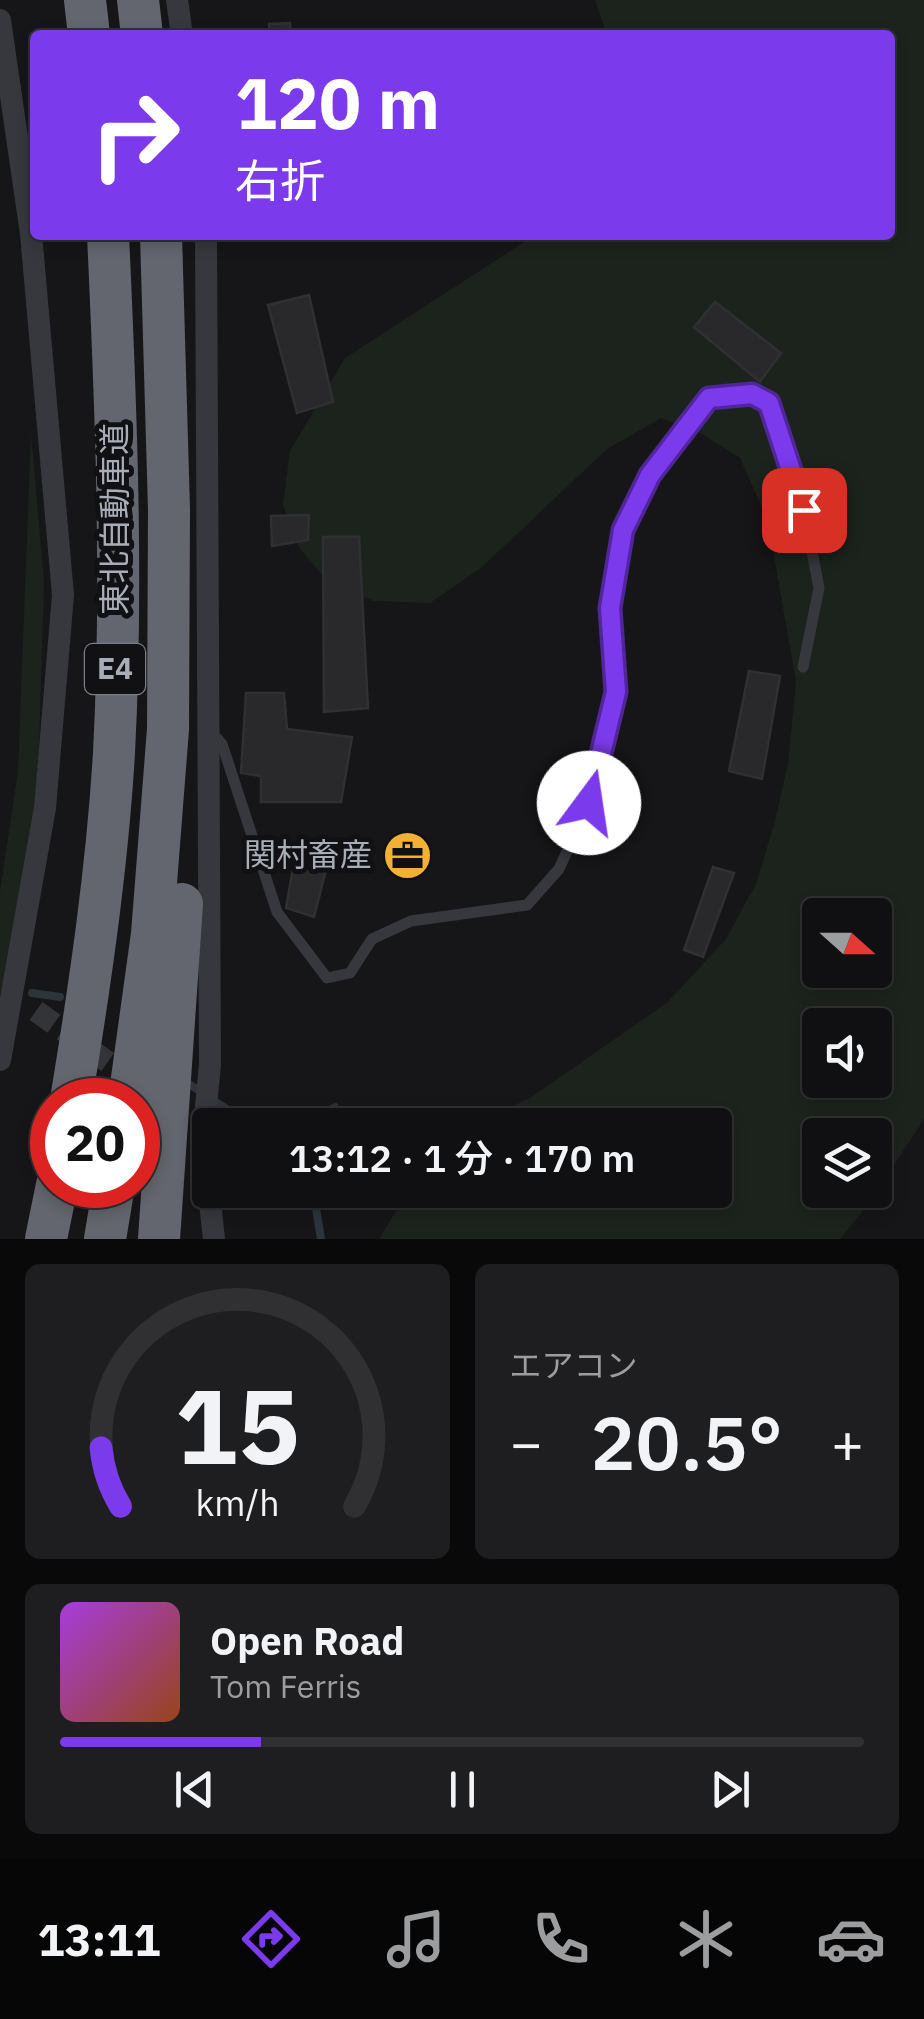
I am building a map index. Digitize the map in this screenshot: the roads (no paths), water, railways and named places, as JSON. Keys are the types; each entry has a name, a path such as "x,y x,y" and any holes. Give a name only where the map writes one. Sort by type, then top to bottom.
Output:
{"highway":[{"path":"85,0 88,30"},
{"path":"138,0 141,30"},
{"name":"東北自動車道","path":"75,1078 97,942 114,752 118,503 108,240"},
{"name":"東北自動車道","path":"132,1078 152,934 168,729 169,509 161,240"},
{"path":"159,1239 182,903 169,509"},
{"path":"46,1239 52,1208"},
{"path":"105,1239 110,1208"}],"street":[{"path":"177,0 181,30"},
{"path":"0,20 30,227"},
{"path":"0,1060 45,808 63,595 32,240"},
{"path":"206,240 209,1077 206,1108"},
{"path":"12,1007 36,1011"},
{"path":"179,1114 192,1127"},
{"path":"211,1208 214,1239"}],"lane":[{"path":"209,730 222,744 278,912 326,978 350,972 372,939 411,921 527,905 560,868 589,803 616,692 610,608 623,530 650,475 709,398 752,394 769,403 783,442 804,510 819,588 803,667"}],"waterway":[{"path":"32,993 60,997"},
{"path":"186,1082 225,1108"},
{"path":"316,1208 321,1239"}],"tunnel":[{"path":"36,1011 130,1078"}],"place":[{"name":"関村畜産","path":"407,855"}]}
